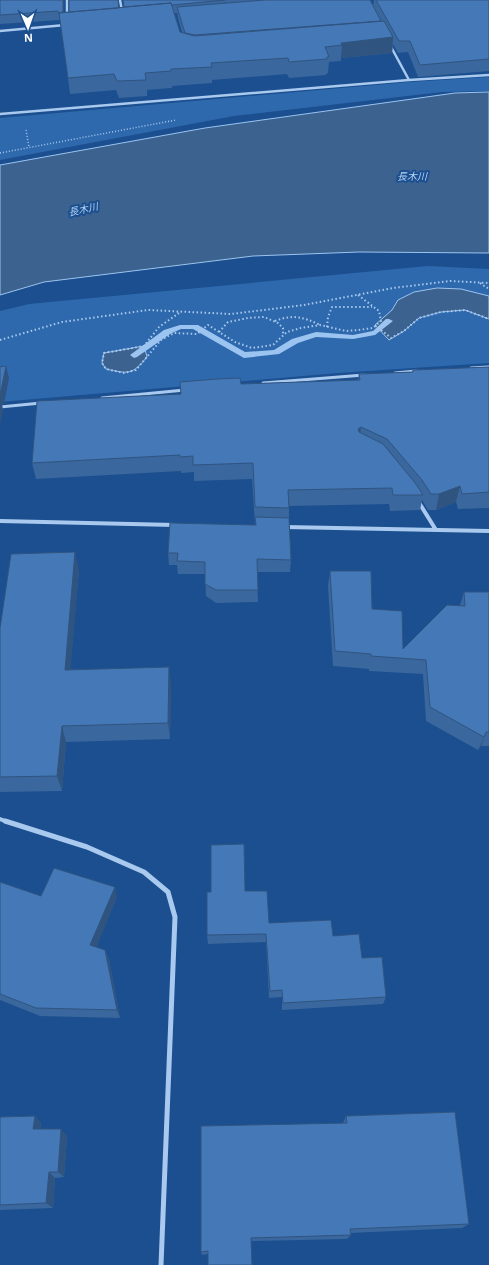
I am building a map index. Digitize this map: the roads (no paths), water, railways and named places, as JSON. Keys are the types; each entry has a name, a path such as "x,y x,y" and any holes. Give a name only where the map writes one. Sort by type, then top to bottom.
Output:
{"street":[{"path":"0,30 67,25 67,0"},
{"path":"120,0 122,13"},
{"path":"388,41 409,80"},
{"path":"0,114 409,80 489,75"},
{"path":"466,368 489,367"},
{"path":"388,373 419,371"},
{"path":"257,384 372,374"},
{"path":"94,399 188,390"},
{"path":"0,407 47,403"},
{"path":"416,498 436,530"},
{"path":"0,521 177,525"},
{"path":"278,527 489,531"},
{"path":"0,819 87,848 144,872 168,892 175,917 161,1265"}],"water":[{"name":"長木川","path":"489,92 489,253 359,252 253,256 44,282 0,295 0,165 205,128 455,93"},
{"path":"437,288 461,289 489,296 489,319 465,310 441,312 419,318 404,331 389,340 375,325 392,310 398,300 414,292"},
{"path":"144,346 147,357 138,367 130,372 120,372 106,369 102,363 104,353"}],"waterway":[{"path":"134,355 167,332 180,327 195,327 244,355 276,352 295,341 316,334 353,337 375,333 389,321"}]}
